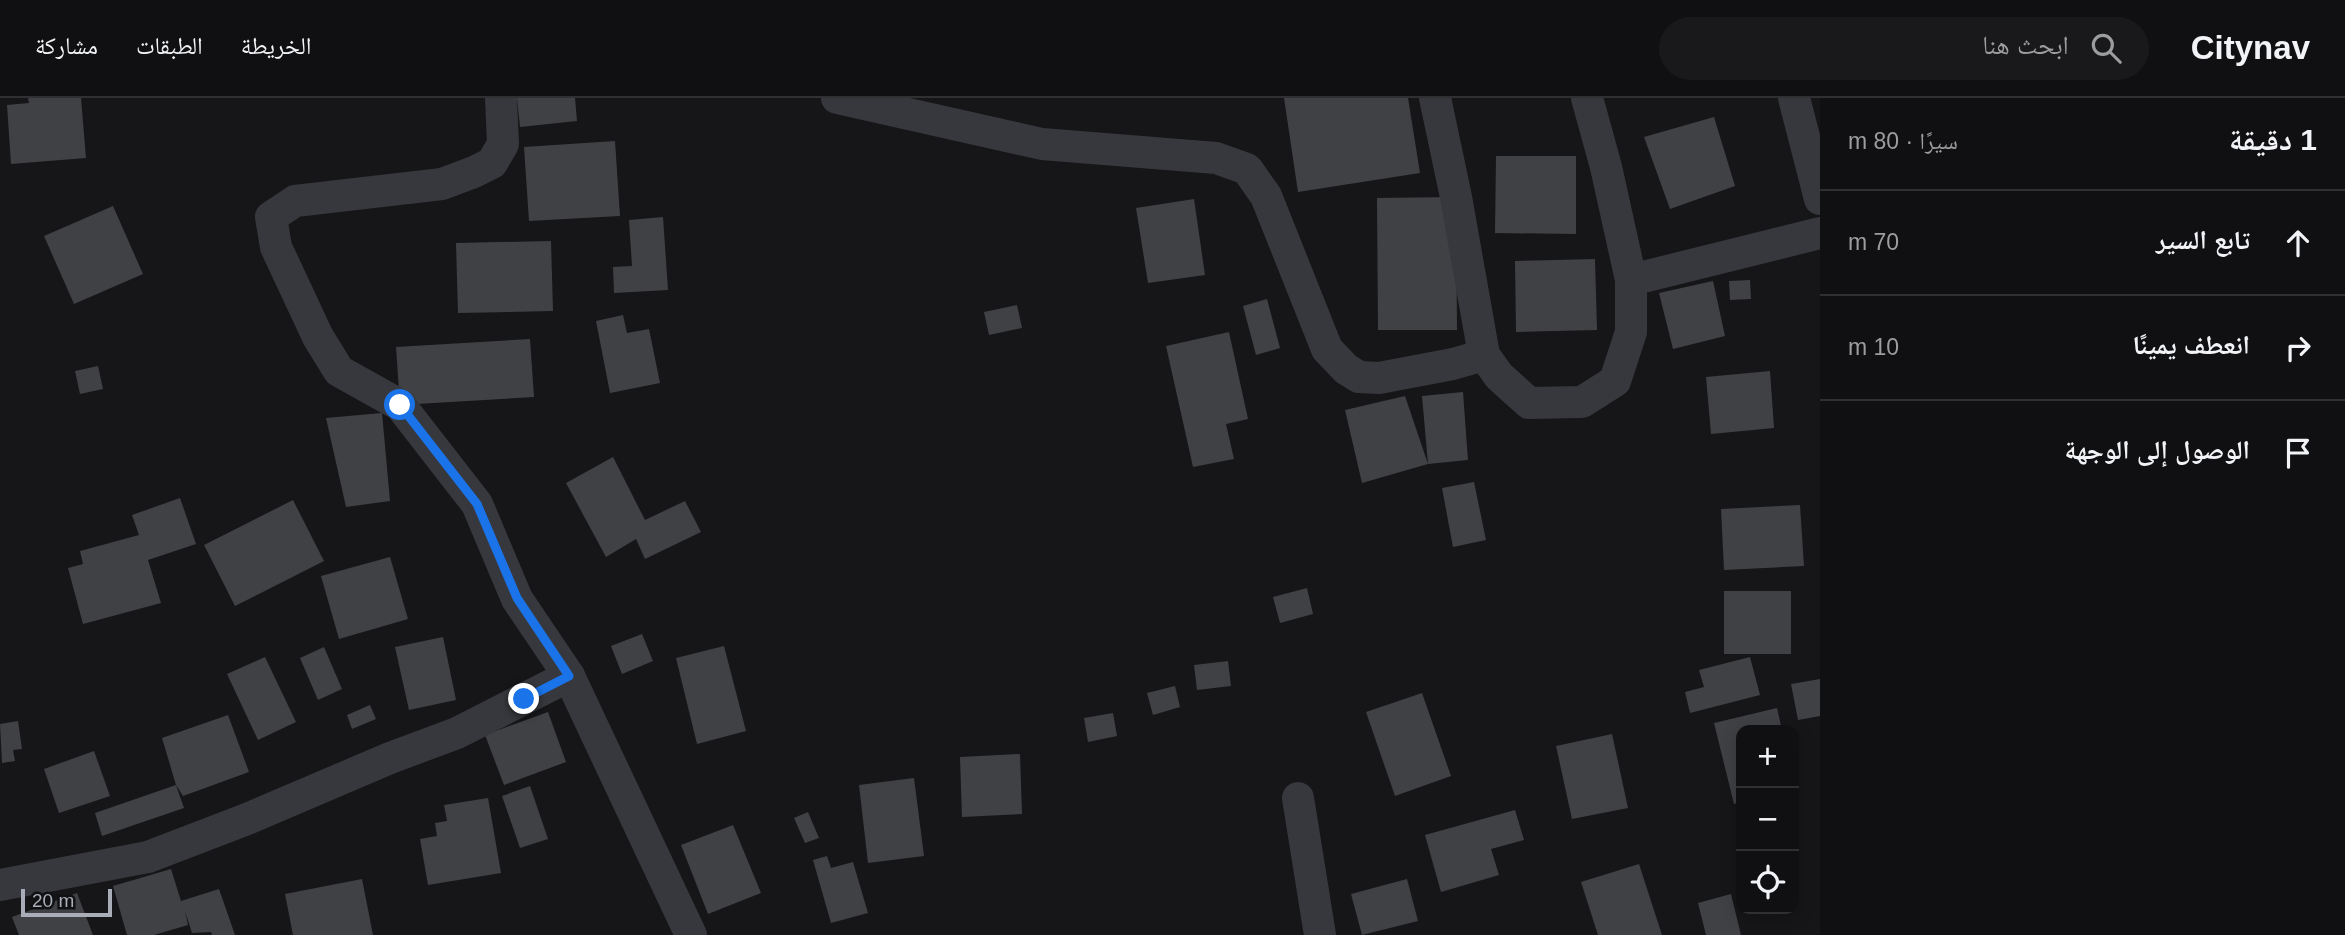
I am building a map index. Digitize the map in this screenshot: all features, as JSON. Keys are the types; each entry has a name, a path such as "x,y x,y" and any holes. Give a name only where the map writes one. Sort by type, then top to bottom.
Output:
{"street":[{"path":"501,98 503,144 492,163 442,184 295,201 271,217 276,247 318,337 339,371 400,405 477,504 517,598 569,676 691,935"},
{"path":"837,98 1042,144 1216,158 1247,169 1266,196 1327,349 1346,369 1359,377 1379,378 1485,355"},
{"path":"1435,98 1485,355 1499,376 1529,403 1582,402 1615,381 1630,332 1631,280 1606,167 1587,98"},
{"path":"1794,98 1820,199"},
{"path":"1631,280 1820,233"},
{"path":"0,885 148,857 457,733 569,676"},
{"path":"1298,797 1320,935"}],"building":[{"path":"28,98 81,98 86,158 11,164 7,105 29,103"},
{"path":"517,98 575,98 577,121 520,127"},
{"path":"1284,98 1408,98 1420,173 1298,192"},
{"path":"1714,117 1735,186 1670,209 1644,137"},
{"path":"615,141 620,216 529,221 524,147"},
{"path":"1496,156 1576,156 1576,234 1495,233"},
{"path":"1456,197 1457,330 1378,330 1377,198"},
{"path":"1194,199 1205,275 1148,283 1136,208"},
{"path":"113,206 143,274 74,304 44,236"},
{"path":"663,217 668,290 614,293 613,267 632,266 629,220"},
{"path":"551,241 553,311 458,313 456,243"},
{"path":"1595,259 1597,330 1516,332 1515,261"},
{"path":"1750,280 1751,299 1730,300 1729,281"},
{"path":"1713,281 1725,336 1673,349 1659,293"},
{"path":"1267,299 1280,348 1256,355 1243,306"},
{"path":"1017,305 1022,328 989,335 984,312"},
{"path":"623,315 627,333 649,329 660,383 610,393 596,321"},
{"path":"1229,332 1248,419 1226,424 1234,459 1193,467 1166,346"},
{"path":"530,339 534,397 400,405 396,347"},
{"path":"98,366 103,389 80,394 75,371"},
{"path":"1770,371 1774,428 1711,434 1706,377"},
{"path":"1463,392 1468,460 1428,464 1422,396"},
{"path":"1405,396 1428,464 1362,483 1345,410"},
{"path":"382,413 390,501 346,507 326,418"},
{"path":"613,457 645,520 685,501 701,532 645,559 636,539 606,557 566,483"},
{"path":"1474,482 1486,540 1453,547 1442,488"},
{"path":"180,498 196,544 148,560 161,603 83,624 68,568 83,564 80,551 139,535 132,515"},
{"path":"293,500 324,561 235,606 204,545"},
{"path":"1800,505 1804,566 1724,570 1721,509"},
{"path":"390,557 408,619 339,639 321,576"},
{"path":"1307,588 1313,614 1280,623 1273,597"},
{"path":"1724,591 1791,591 1791,654 1724,654"},
{"path":"642,634 653,661 622,674 611,646"},
{"path":"443,637 456,700 409,710 395,647"},
{"path":"724,646 746,731 697,744 676,658"},
{"path":"324,647 342,689 318,700 300,658"},
{"path":"265,657 296,722 258,740 227,674"},
{"path":"1750,657 1760,695 1690,713 1685,692 1704,687 1699,670"},
{"path":"1228,661 1231,686 1197,690 1194,665"},
{"path":"1820,679 1820,716 1798,720 1791,684"},
{"path":"1175,686 1180,707 1153,715 1147,693"},
{"path":"1422,693 1451,776 1395,796 1366,712"},
{"path":"370,705 376,719 352,729 347,715"},
{"path":"1777,708 1781,725 1736,725 1734,804 1714,723"},
{"path":"548,712 566,762 504,785 485,735"},
{"path":"1113,713 1117,736 1088,742 1084,718"},
{"path":"228,715 249,772 183,796 176,785 162,738"},
{"path":"18,721 22,749 13,750 15,761 2,763 0,724"},
{"path":"1612,734 1628,808 1572,819 1556,746"},
{"path":"94,751 110,796 59,813 44,769"},
{"path":"1020,754 1022,814 962,817 960,757"},
{"path":"914,778 924,856 868,863 859,785"},
{"path":"176,785 184,808 102,836 95,813"},
{"path":"530,786 548,839 520,848 502,796"},
{"path":"488,798 501,873 428,885 420,839 437,836 435,823 447,821 444,805"},
{"path":"1515,810 1524,840 1491,849 1499,875 1441,892 1425,835"},
{"path":"808,812 819,838 805,843 794,818"},
{"path":"733,825 761,893 708,914 681,845"},
{"path":"827,856 831,868 853,862 868,913 831,923 813,860"},
{"path":"1639,864 1662,935 1598,935 1581,882"},
{"path":"171,869 181,901 219,889 235,935 192,933 185,911 188,925 154,935 127,935 113,886"},
{"path":"362,879 373,935 293,935 285,894"},
{"path":"1407,879 1418,921 1362,935 1351,894"},
{"path":"77,893 93,935 19,935 12,917"},
{"path":"1731,894 1741,935 1706,935 1698,903"}],"route":[{"path":"400,405 477,504 517,598 569,676 524,699"}]}
